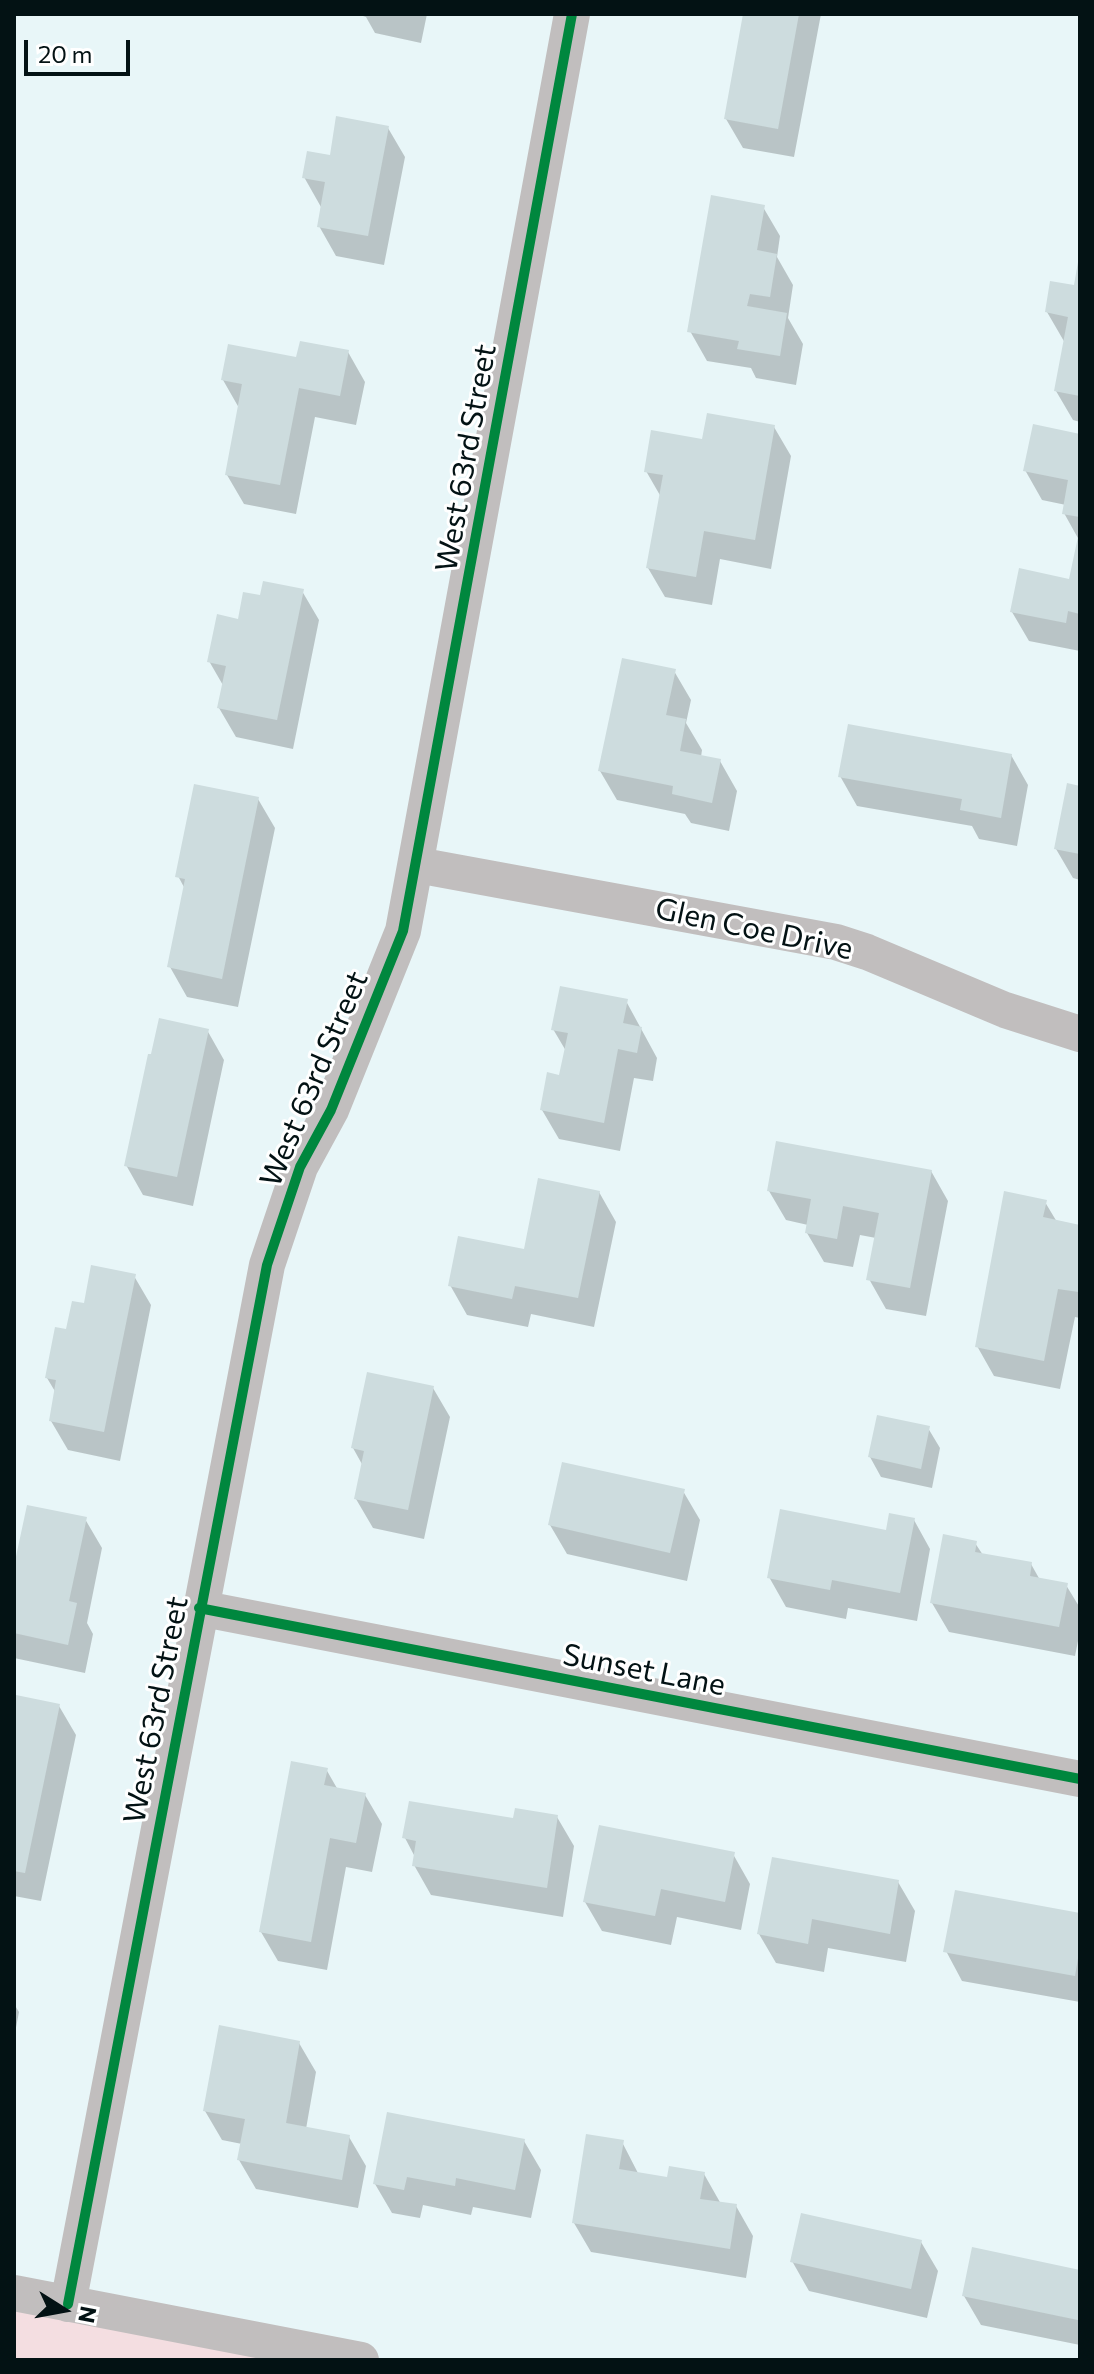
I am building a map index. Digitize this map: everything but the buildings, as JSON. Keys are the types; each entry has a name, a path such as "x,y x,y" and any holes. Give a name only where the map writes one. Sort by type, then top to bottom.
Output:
{"street":[{"name":"West 63rd Street","path":"68,2304 269,1255 300,1167 331,1110 403,931 572,14"},
{"name":"Glen Coe Drive","path":"417,865 836,942 1005,1010 1080,1034"},
{"name":"Sunset Lane","path":"199,1608 1080,1779"},
{"path":"14,2293 361,2360"}],"shaded area":[{"path":"14,2294 358,2360 14,2360"}],"cycle path":[{"path":"68,2304 267,1265 300,1167 331,1110 403,931 572,14"},
{"path":"199,1608 1080,1779"}]}
